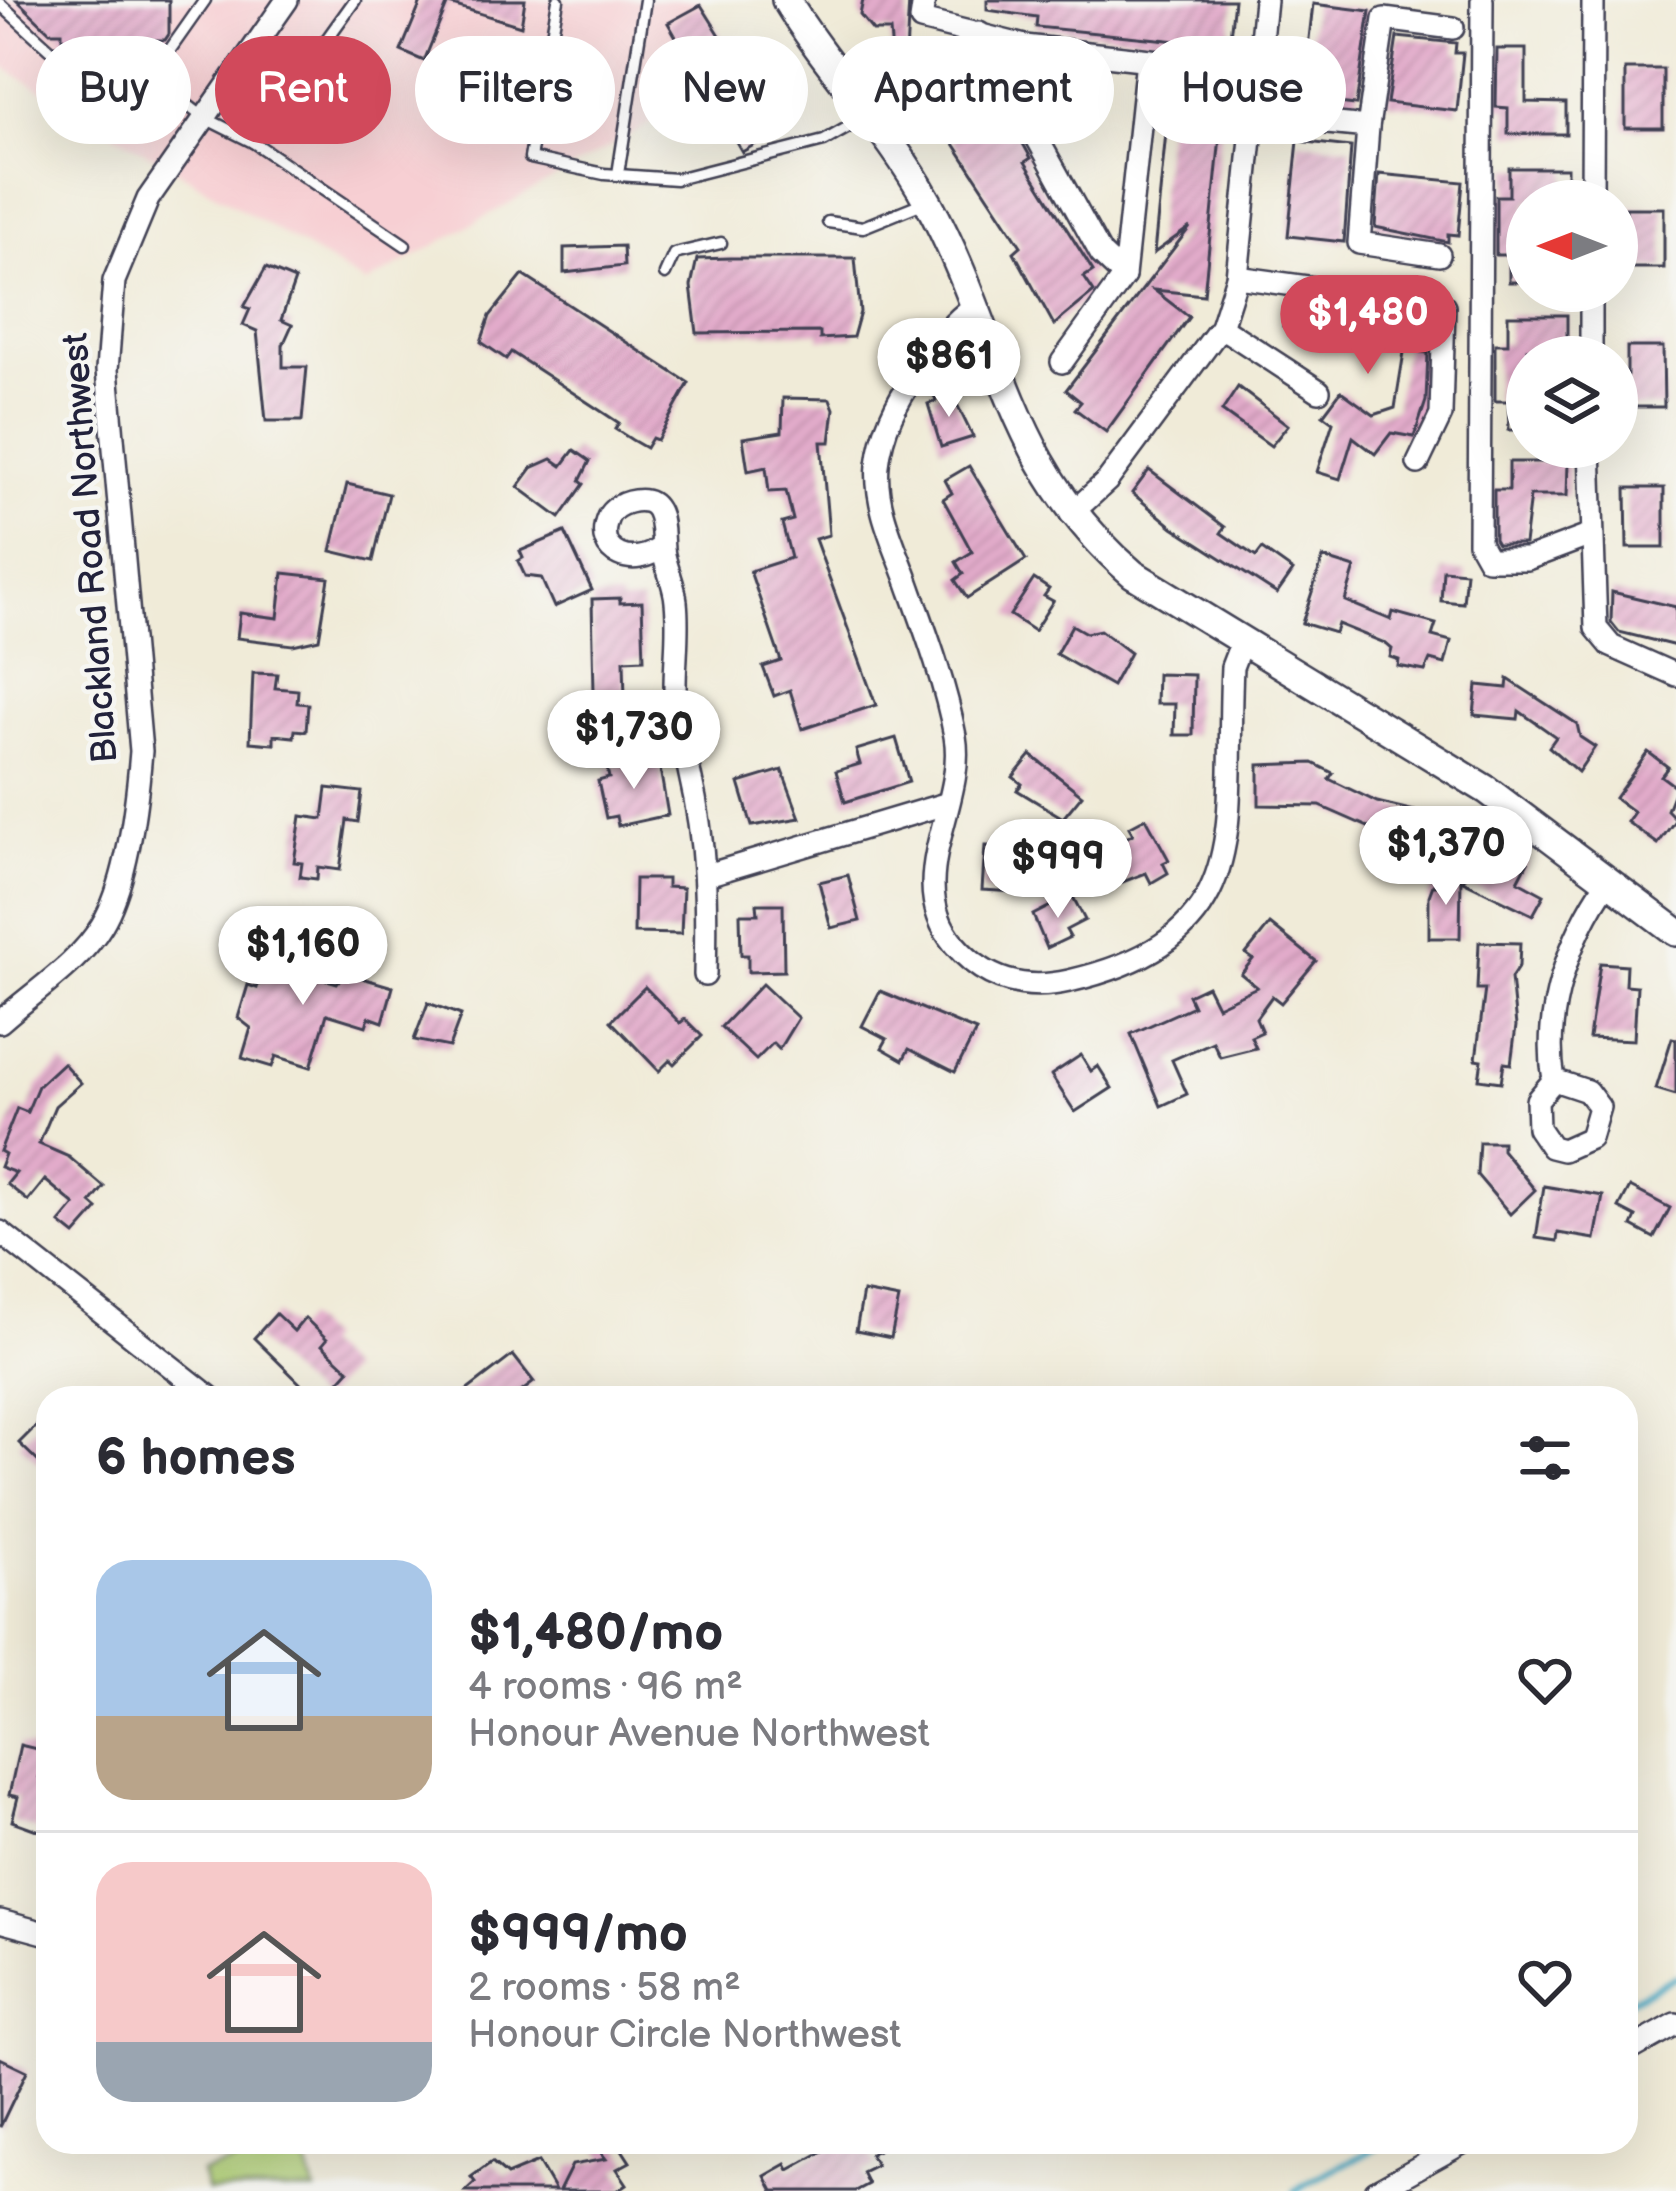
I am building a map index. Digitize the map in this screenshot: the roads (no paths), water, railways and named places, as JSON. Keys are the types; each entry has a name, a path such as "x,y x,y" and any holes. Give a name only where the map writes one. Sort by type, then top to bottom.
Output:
{"street":[{"name":"Blackland Road Northwest","path":"0,1022 68,964 103,924 137,807 141,751 106,370 108,322 130,232 203,117 287,0"},
{"path":"786,0 832,67"},
{"path":"924,0 921,20 1025,46 1138,59"},
{"path":"1262,36 1265,0"},
{"path":"1482,0 1479,543 1488,559 1527,559 1591,536"},
{"path":"1592,180 1593,0"},
{"path":"1438,255 1359,243 1368,127 1384,19 1453,28"},
{"path":"979,33 1101,254 1124,276"},
{"path":"1346,125 1368,127"},
{"path":"890,144 928,201 976,306 1027,443 1071,514 1133,574 1487,790 1676,932"},
{"path":"1062,362 1124,276 1138,144"},
{"path":"1071,514 1107,481 1221,327 1237,277 1251,144"},
{"path":"1237,277 1444,306 1441,416 1418,463"},
{"path":"976,306 949,328 898,399 884,431 878,470 883,511 955,736 957,787 945,804 932,876 938,912 953,943 1005,984 1053,985 1090,976 1160,945 1193,922 1211,898 1223,863 1232,667 1242,641"},
{"path":"1221,327 1319,391"},
{"path":"1590,468 1596,628 1611,646 1676,675"},
{"path":"662,546 676,599 676,712 706,842 705,975"},
{"path":"707,874 945,804"},
{"path":"1554,1080 1550,1057 1575,934 1608,880"},
{"path":"0,1232 196,1386"},
{"path":"0,1921 36,1931"},
{"path":"1638,2045 1676,2024"},
{"path":"1376,2191 1442,2154"}],"lane":[{"path":"180,36 205,0"},
{"path":"558,0 530,158 618,174 691,176 832,138"},
{"path":"618,174 645,0"},
{"path":"330,36 356,1"},
{"path":"0,4 36,36"},
{"path":"191,108 215,123"},
{"path":"256,144 405,245"},
{"path":"828,222 863,227 928,201"},
{"path":"665,274 674,254 721,243"}],"waterway":[{"path":"1638,1996 1676,1977"},
{"path":"1295,2191 1364,2154"}]}
